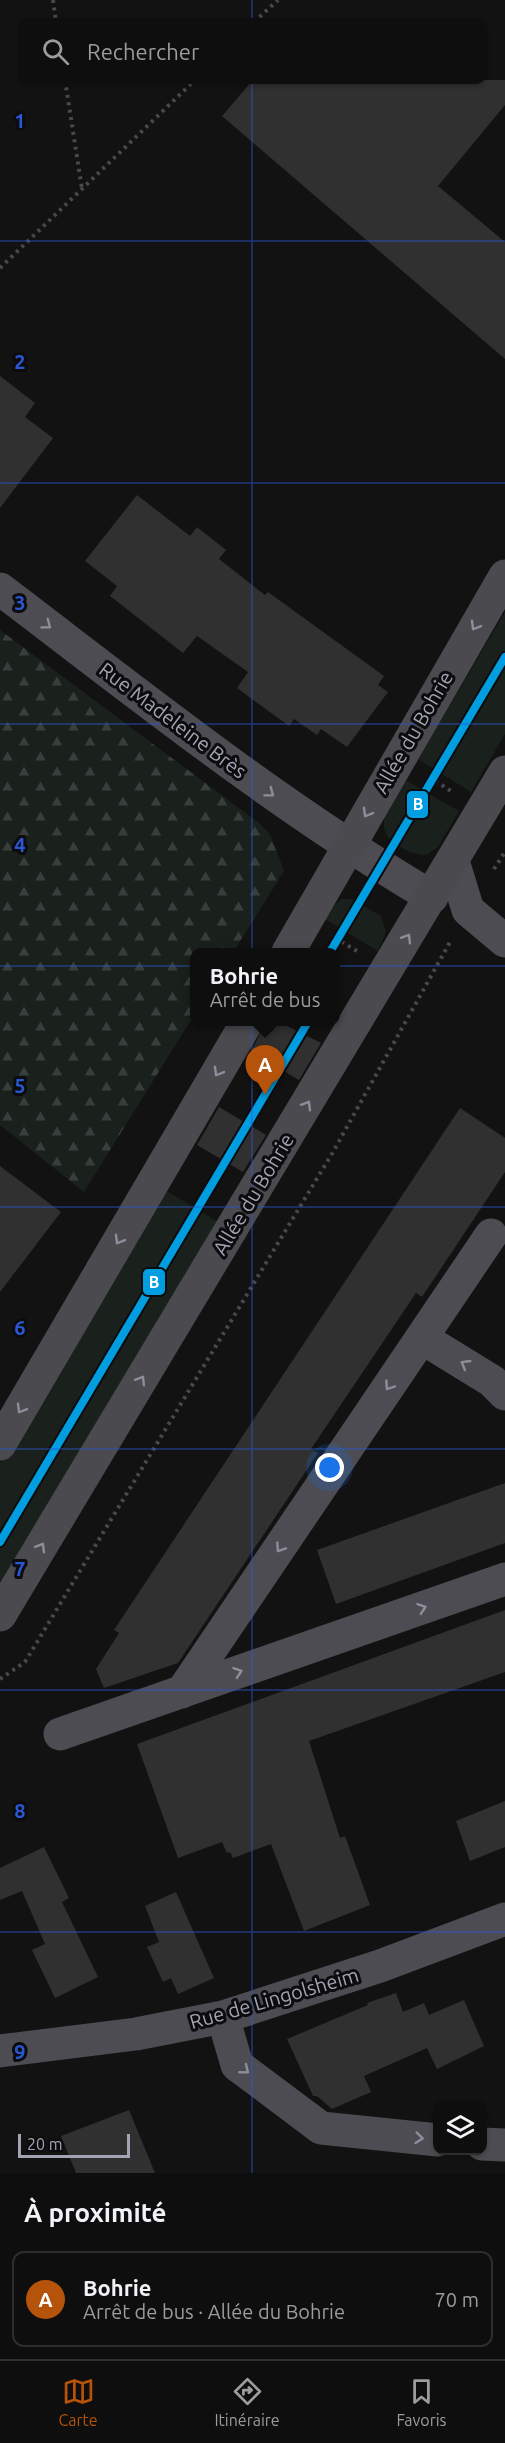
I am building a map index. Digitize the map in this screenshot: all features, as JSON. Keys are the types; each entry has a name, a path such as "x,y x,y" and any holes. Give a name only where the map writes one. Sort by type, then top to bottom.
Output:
{"main road":[{"name":"Allée du Bohrie","path":"290,948 505,576"},
{"name":"Allée du Bohrie","path":"0,1615 505,772"},
{"path":"0,1444 245,1026"}],"street":[{"name":"Rue Madeleine Brès","path":"0,590 285,804 347,847 432,897"},
{"path":"453,861 468,910 505,941"},
{"path":"182,1692 491,1235"},
{"path":"422,1338 492,1380 505,1394"},
{"path":"60,1734 505,1580"},
{"name":"Rue de Lingolsheim","path":"0,2051 136,2034 223,2017 380,1966 505,1919"},
{"path":"223,2017 237,2065 321,2128 433,2139"},
{"path":"487,2144 505,2145"}],"path":[{"path":"53,0 55,18"},
{"path":"258,18 278,0"},
{"path":"66,84 82,189"},
{"path":"0,268 191,84"},
{"path":"0,1679 25,1662 333,1152 452,938"}],"green space":[{"path":"505,612 505,734 471,792 418,759"},
{"path":"0,630 259,823 270,834 284,871 236,948 190,948 190,1021 84,1192 0,1125"},
{"path":"405,780 459,811 438,847 427,855 403,849 388,837 384,830 386,813"},
{"path":"342,899 351,899 381,916 386,932 378,951 323,918 330,908"},
{"path":"162,1188 218,1222 0,1588 0,1463"}],"building":[{"path":"487,80 505,80 505,105 438,186 505,242 505,359 222,116 250,84 487,84"},
{"path":"0,376 35,403 25,417 53,438 0,508"},
{"path":"137,495 190,536 197,527 226,550 219,559 265,595 268,592 384,676 378,685 388,692 347,747 321,729 317,735 294,719 289,726 237,688 248,672 197,636 183,653 110,596 117,586 85,561"},
{"path":"264,1026 287,1026 321,1043 299,1080 251,1052"},
{"path":"219,1107 266,1135 243,1172 197,1145"},
{"path":"460,1108 505,1138 505,1172 422,1297 416,1293 311,1449 318,1453 178,1663 104,1688 96,1669 119,1633 114,1630"},
{"path":"0,1166 61,1212 0,1292"},
{"path":"505,1483 505,1543 336,1604 317,1550"},
{"path":"505,1610 505,1672 309,1741 340,1838 345,1836 370,1905 304,1931 271,1844 233,1858 230,1852 227,1853 222,1842 178,1858 137,1744"},
{"path":"505,1801 505,1847 470,1861 456,1821"},
{"path":"44,1847 69,1898 62,1902 98,1977 55,1998 32,1950 45,1944 22,1891 0,1900 0,1868"},
{"path":"176,1892 214,1978 178,1994 171,1978 163,1982 147,1947 159,1942 145,1906"},
{"path":"396,1993 403,2012 424,2003 429,2015 464,2000 484,2046 437,2069 427,2048 364,2076 371,2092 332,2109 317,2096 313,2096 287,2039 368,2005 367,2003"},
{"path":"129,2110 155,2173 76,2173 61,2136"}],"transit line":[{"name":"B","path":"332,948 505,657"},
{"name":"B","path":"0,1542 306,1026"}],"place":[{"name":"Bohrie","path":"265,1095"}]}
